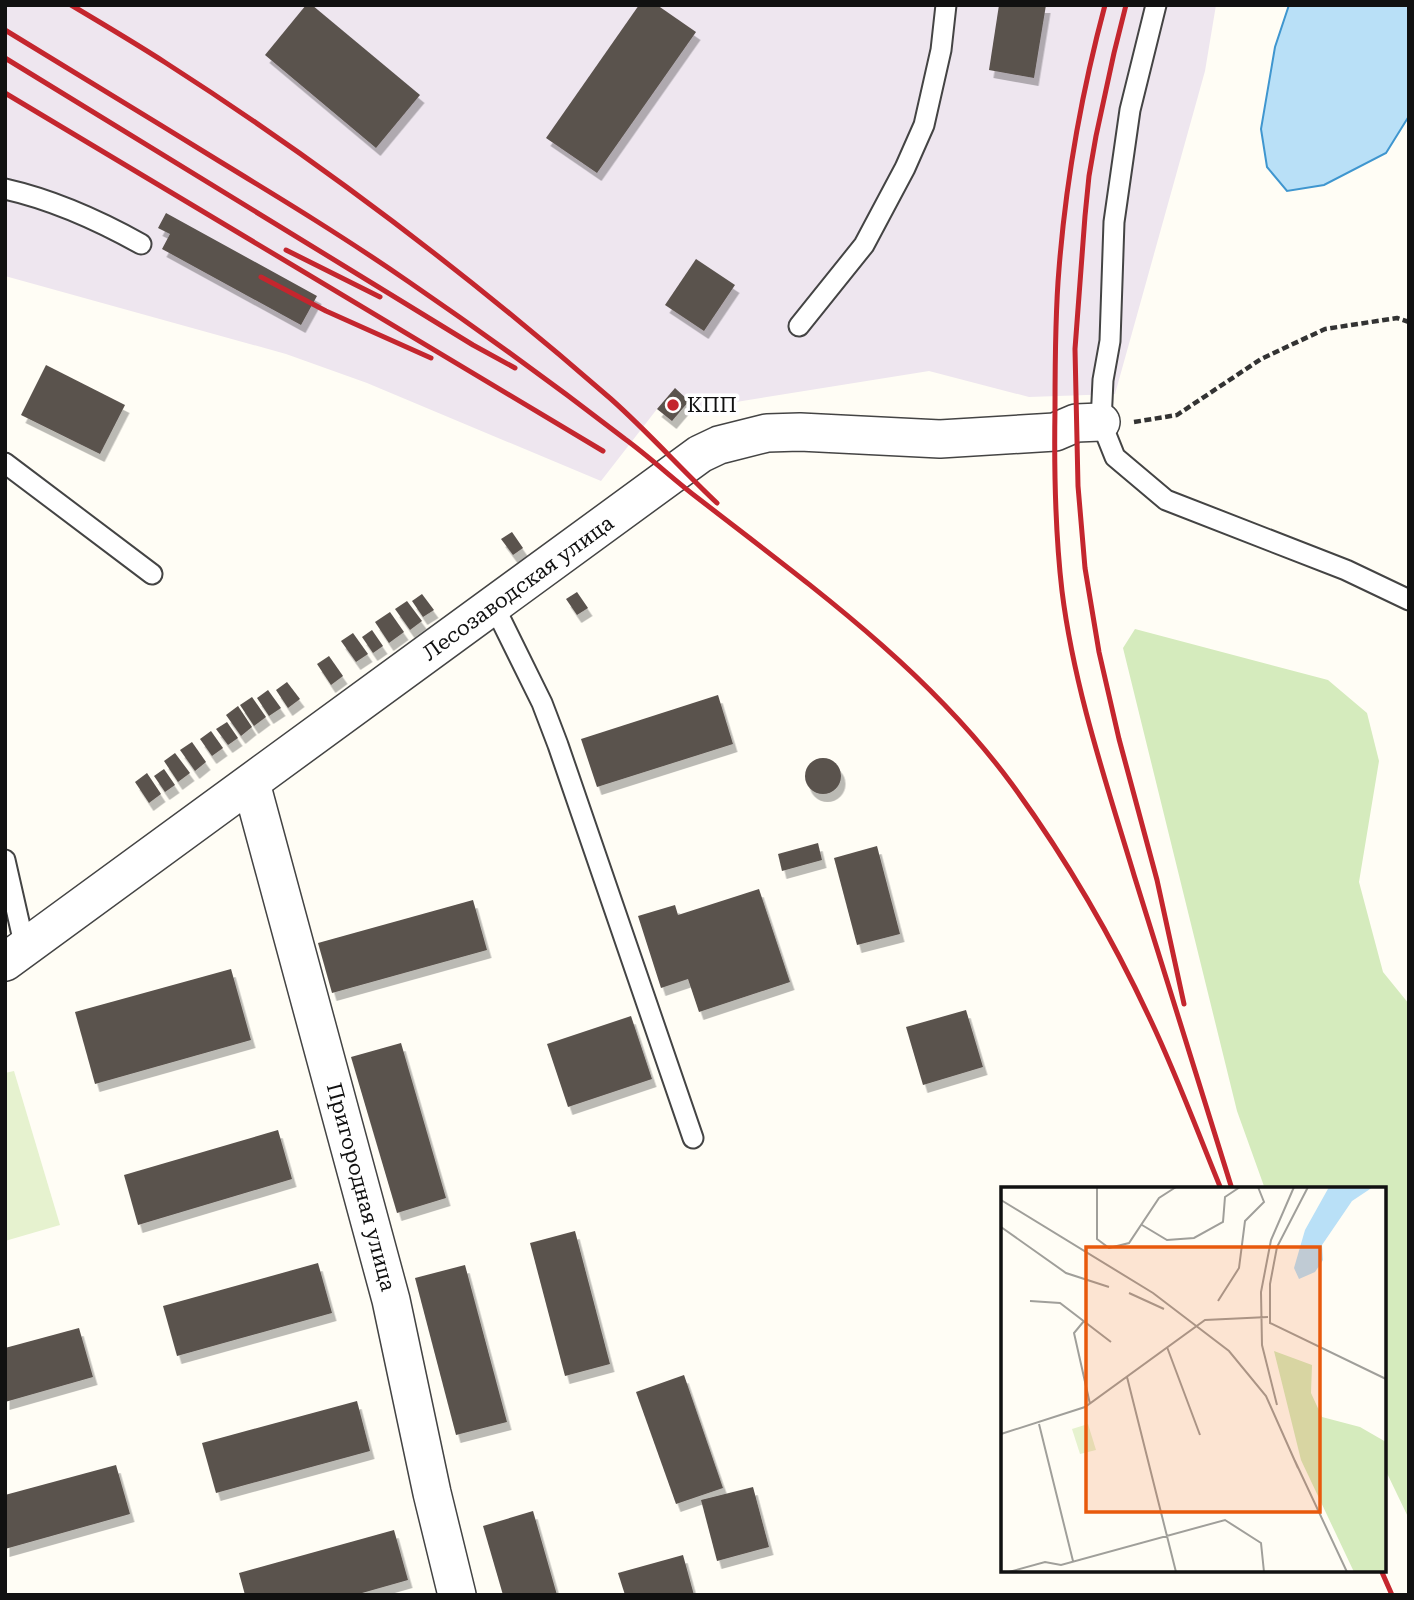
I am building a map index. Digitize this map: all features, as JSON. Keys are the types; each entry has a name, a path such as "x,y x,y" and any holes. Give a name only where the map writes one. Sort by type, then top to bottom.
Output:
{"street":[{"name":"Лесозаводская улица","path":"15,955 700,454 719,445 767,433 800,432 940,439 1055,432 1076,423 1101,422"},
{"name":"Пригородная улица","path":"251,783 391,1300 432,1493 457,1595"}],"lane":[{"path":"799,326 864,245 905,168 924,125 941,50 946,5"},
{"path":"1156,5 1130,110 1114,222 1110,341 1103,380 1101,422 1115,457 1166,500 1346,570 1409,600"},
{"path":"5,189 76,211 141,244"},
{"path":"5,463 152,574"},
{"path":"494,606 541,703 558,745 693,1138"},
{"path":"5,860 15,955"}],"path":[{"path":"1101,422 1139,422 1177,415 1261,359 1325,329 1396,318 1409,322"}],"shaded area":[{"path":"5,5 1216,5 1205,71 1115,394 1029,397 929,371 699,408 689,401 672,421 657,409 601,481 367,383 286,354 5,276"}],"green space":[{"path":"1135,629 1328,680 1367,713 1379,761 1359,882 1383,972 1409,1004 1409,1519 1386,1471 1386,1187 1264,1187 1237,1111 1123,648"},
{"path":"14,1071 60,1225 5,1241 5,1073"}],"water":[{"path":"1289,5 1409,5 1409,116 1386,153 1324,185 1287,191 1267,167 1261,129 1275,47"}],"building":[{"path":"306,5 312,5 420,95 376,148 265,55"},
{"path":"639,5 657,5 696,32 597,173 546,138"},
{"path":"999,5 1046,5 1034,78 989,70"},
{"path":"166,213 317,296 301,325 162,249 170,234 158,228"},
{"path":"696,259 735,285 704,331 665,305"},
{"path":"46,365 125,405 100,454 21,415"},
{"name":"КПП","path":"675,388 689,401 672,421 657,409"},
{"path":"512,532 523,548 513,555 501,539"},
{"path":"577,592 588,608 577,615 566,599"},
{"path":"422,594 434,610 423,617 412,601"},
{"path":"407,601 422,621 410,630 395,609"},
{"path":"390,612 404,632 389,643 375,622"},
{"path":"372,630 383,646 373,653 362,637"},
{"path":"353,633 368,654 356,662 341,641"},
{"path":"329,656 343,676 331,685 317,664"},
{"path":"287,682 300,699 288,708 276,690"},
{"path":"268,690 281,708 269,716 257,698"},
{"path":"718,695 733,744 597,787 581,739"},
{"path":"252,697 266,717 254,726 240,705"},
{"path":"238,706 252,727 241,736 226,715"},
{"path":"227,722 238,738 228,745 216,729"},
{"path":"211,731 223,748 212,756 200,739"},
{"path":"192,742 206,762 195,771 180,750"},
{"path":"175,753 190,773 178,782 164,761"},
{"path":"823,758 836,763 841,776 836,789 823,794 810,789 805,776 810,763"},
{"path":"164,769 175,785 165,792 154,776"},
{"path":"147,773 161,794 149,803 135,782"},
{"path":"818,843 822,860 782,871 778,854"},
{"path":"877,846 900,934 857,945 834,858"},
{"path":"759,889 790,982 699,1012 688,979 661,988 638,916 675,905 678,915"},
{"path":"473,900 487,950 332,993 318,943"},
{"path":"231,969 251,1040 95,1084 75,1012"},
{"path":"966,1010 983,1067 923,1085 906,1027"},
{"path":"631,1016 652,1079 568,1107 547,1044"},
{"path":"401,1043 446,1198 397,1213 351,1057"},
{"path":"278,1130 292,1179 138,1225 124,1175"},
{"path":"575,1231 610,1364 565,1376 530,1243"},
{"path":"318,1263 332,1313 177,1356 163,1306"},
{"path":"465,1265 507,1422 456,1435 415,1278"},
{"path":"79,1328 93,1377 5,1402 5,1348"},
{"path":"684,1375 723,1488 676,1504 636,1392"},
{"path":"357,1401 370,1451 216,1493 202,1443"},
{"path":"116,1465 130,1514 5,1549 5,1495"},
{"path":"753,1487 769,1547 717,1561 701,1500"},
{"path":"533,1511 557,1595 503,1595 483,1526"},
{"path":"394,1530 408,1580 355,1595 245,1595 239,1573"},
{"path":"683,1555 694,1595 625,1595 618,1573"}],"railway":[{"path":"71,5 224,101 338,181 450,265 611,399 717,503"},
{"path":"1105,5 1076,136 1058,286 1055,478 1062,591 1074,663 1092,734 1231,1187"},
{"path":"1126,5 1096,136 1085,216 1075,349 1078,486 1085,568 1099,652 1157,880 1184,1004"},
{"path":"5,30 315,220 464,320 635,446 824,597 905,666 978,742 1011,783 1069,869 1104,929 1151,1021 1220,1187"},
{"path":"5,58 473,345 515,368"},
{"path":"5,93 603,451"},
{"path":"286,250 380,297"},
{"path":"261,277 326,311 431,358"},
{"path":"1382,1572 1392,1595"}],"place":[{"name":"КПП","path":"673,405"}]}
